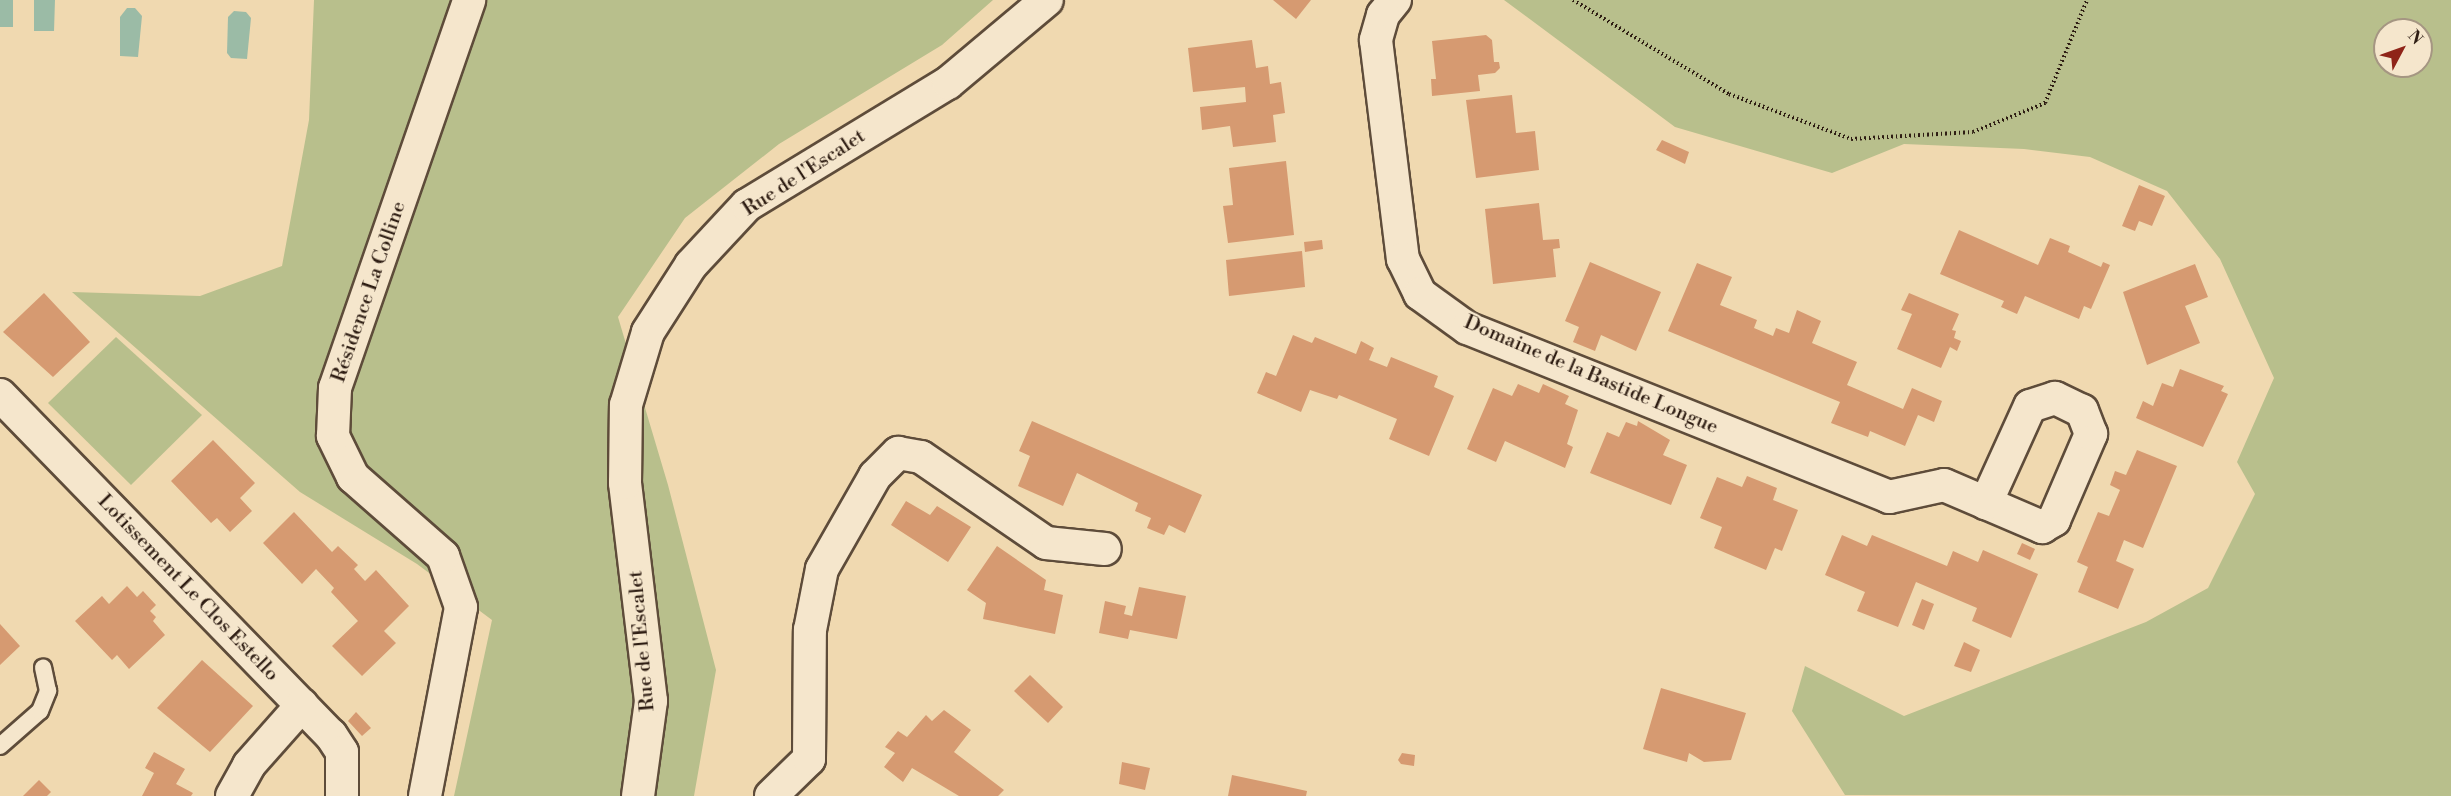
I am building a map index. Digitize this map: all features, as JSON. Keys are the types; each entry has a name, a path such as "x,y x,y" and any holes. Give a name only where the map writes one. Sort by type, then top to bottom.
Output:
{"street":[{"name":"Résidence La Colline","path":"425,796 461,608 443,556 353,477 333,436 335,388 469,0"},
{"name":"Rue de l'Escalet","path":"638,796 651,701 625,483 626,405 648,332 691,265 747,205 948,83 1047,0"},
{"name":"Domaine de la Bastide Longue","path":"1395,0 1383,15 1376,40 1403,259 1420,294 1467,328 1889,497 1944,485 1986,503"},
{"name":"Lotissement Le Clos Estello","path":"0,395 302,705 342,752 342,796"},
{"path":"771,796 808,759 810,630 822,569 875,476 898,453 921,457 1046,543 1105,549"},
{"path":"232,796 249,765 302,705"}],"lane":[{"path":"0,746 40,711 48,691 42,668"}],"path":[{"path":"1573,0 1729,93 1851,139 1973,132 2045,103 2087,0"}],"shaded area":[{"path":"0,0 13,0 13,27 0,27"},
{"path":"34,0 55,0 54,31 34,31"},
{"path":"314,0 993,0 942,45 779,144 685,218 618,317 668,485 716,670 694,796 454,796 492,620 417,564 300,492 72,292 200,296 282,266 309,120"},
{"path":"1504,0 2451,0 2451,796 1845,795 1792,711 1805,666 1904,716 2146,622 2208,588 2255,494 2237,462 2274,378 2220,259 2167,191 2090,157 2024,149 1904,144 1832,173 1675,127"},
{"path":"127,8 135,8 142,16 138,57 120,56 120,17"},
{"path":"234,11 246,12 251,18 247,59 231,58 227,53 228,17"},
{"path":"116,337 202,415 131,485 48,403"}],"building":[{"path":"1273,0 1311,0 1296,19"},
{"path":"1486,35 1492,40 1494,62 1499,62 1500,68 1495,73 1478,75 1480,91 1432,96 1431,79 1436,79 1432,41"},
{"path":"1252,40 1256,68 1268,66 1270,84 1281,82 1285,113 1273,115 1276,142 1233,147 1230,126 1202,130 1200,107 1246,102 1245,87 1193,92 1188,48"},
{"path":"1512,95 1516,133 1535,131 1539,170 1476,178 1466,100"},
{"path":"1662,140 1689,152 1685,164 1656,150"},
{"path":"1286,161 1294,235 1228,243 1223,206 1233,205 1229,168"},
{"path":"2139,185 2165,196 2152,226 2139,221 2135,231 2122,226"},
{"path":"1539,203 1543,240 1559,239 1560,248 1553,249 1556,277 1493,284 1485,209"},
{"path":"1959,230 2038,265 2050,238 2070,246 2068,252 2101,267 2103,262 2110,265 2091,309 2084,306 2079,319 2025,296 2017,314 2001,307 2004,301 1940,274"},
{"path":"1322,240 1323,249 1305,252 1304,242"},
{"path":"1302,251 1305,287 1229,296 1226,260"},
{"path":"1590,262 1661,292 1636,351 1601,335 1595,351 1573,342 1579,327 1565,321"},
{"path":"1697,263 1732,277 1720,305 1757,320 1754,328 1773,336 1776,328 1789,333 1797,310 1821,321 1812,343 1857,362 1847,385 1903,409 1912,388 1942,401 1934,422 1918,415 1905,446 1870,431 1868,437 1831,423 1840,402 1668,331"},
{"path":"2195,264 2208,297 2185,306 2200,343 2147,365 2123,292"},
{"path":"44,293 90,342 53,377 3,332"},
{"path":"1909,293 1959,314 1952,330 1956,331 1954,338 1961,341 1957,351 1950,347 1941,368 1897,349 1912,314 1901,310"},
{"path":"1293,335 1312,343 1315,337 1356,354 1361,341 1374,348 1369,360 1387,367 1391,357 1438,376 1434,387 1454,396 1429,456 1389,439 1397,419 1339,395 1337,399 1310,390 1301,412 1257,393 1266,372 1276,376"},
{"path":"2180,369 2224,386 2221,391 2228,394 2203,447 2136,418 2143,401 2153,406 2162,383 2173,387"},
{"path":"1518,384 1539,393 1543,384 1569,396 1565,404 1578,410 1567,444 1573,447 1565,468 1505,441 1496,462 1467,449 1493,388 1512,396"},
{"path":"1032,421 1202,495 1185,533 1169,525 1164,535 1147,528 1151,518 1135,511 1138,503 1077,473 1063,506 1018,486 1030,456 1019,451"},
{"path":"1638,421 1670,440 1663,455 1687,465 1671,505 1590,473 1607,432 1619,437 1626,422 1637,426"},
{"path":"213,440 255,483 240,498 252,511 230,532 217,518 211,523 171,481"},
{"path":"2137,450 2177,466 2143,548 2124,540 2116,561 2134,569 2118,609 2078,592 2088,567 2077,562 2098,512 2109,516 2120,490 2110,485 2115,471 2126,475"},
{"path":"1747,476 1777,488 1773,500 1798,510 1782,551 1775,548 1766,570 1714,548 1722,527 1700,518 1717,477 1742,487"},
{"path":"906,501 930,515 937,506 971,527 948,562 891,525"},
{"path":"294,512 332,552 338,546 358,565 354,569 365,581 376,570 409,606 384,631 396,643 362,676 332,646 358,621 331,592 334,588 316,569 302,584 263,543"},
{"path":"1842,535 1867,546 1872,535 1947,566 1953,551 1978,562 1983,550 2038,574 2011,638 1972,621 1977,608 1916,582 1898,627 1857,611 1865,592 1825,575"},
{"path":"2022,543 2035,549 2030,560 2017,554"},
{"path":"997,546 1046,580 1044,590 1063,595 1055,634 983,619 986,603 967,590"},
{"path":"127,586 137,597 143,591 156,605 150,611 156,617 153,621 165,635 129,669 117,655 112,660 75,621 102,596 109,604"},
{"path":"1139,587 1186,596 1177,639 1130,630 1128,639 1099,633 1105,601 1126,606 1124,614 1132,616"},
{"path":"1922,599 1934,604 1924,630 1912,625"},
{"path":"0,624 20,646 0,665"},
{"path":"1964,642 1980,650 1971,672 1954,666"},
{"path":"202,660 253,706 210,752 157,708"},
{"path":"1030,675 1063,707 1048,723 1014,691"},
{"path":"1661,688 1746,713 1731,760 1704,762 1689,753 1687,762 1643,749"},
{"path":"944,710 971,730 954,752 1004,790 998,796 959,796 912,768 903,782 884,767 895,753 885,747 898,731 907,737 926,715 932,721"},
{"path":"356,712 371,728 362,736 348,721"},
{"path":"154,752 185,769 176,784 193,793 191,796 142,796 154,773 145,768"},
{"path":"1402,753 1415,755 1414,766 1401,764 1398,760"},
{"path":"1122,762 1150,768 1145,790 1119,784"},
{"path":"1232,775 1307,791 1306,796 1228,796"},
{"path":"39,780 51,792 47,796 23,796"}]}
